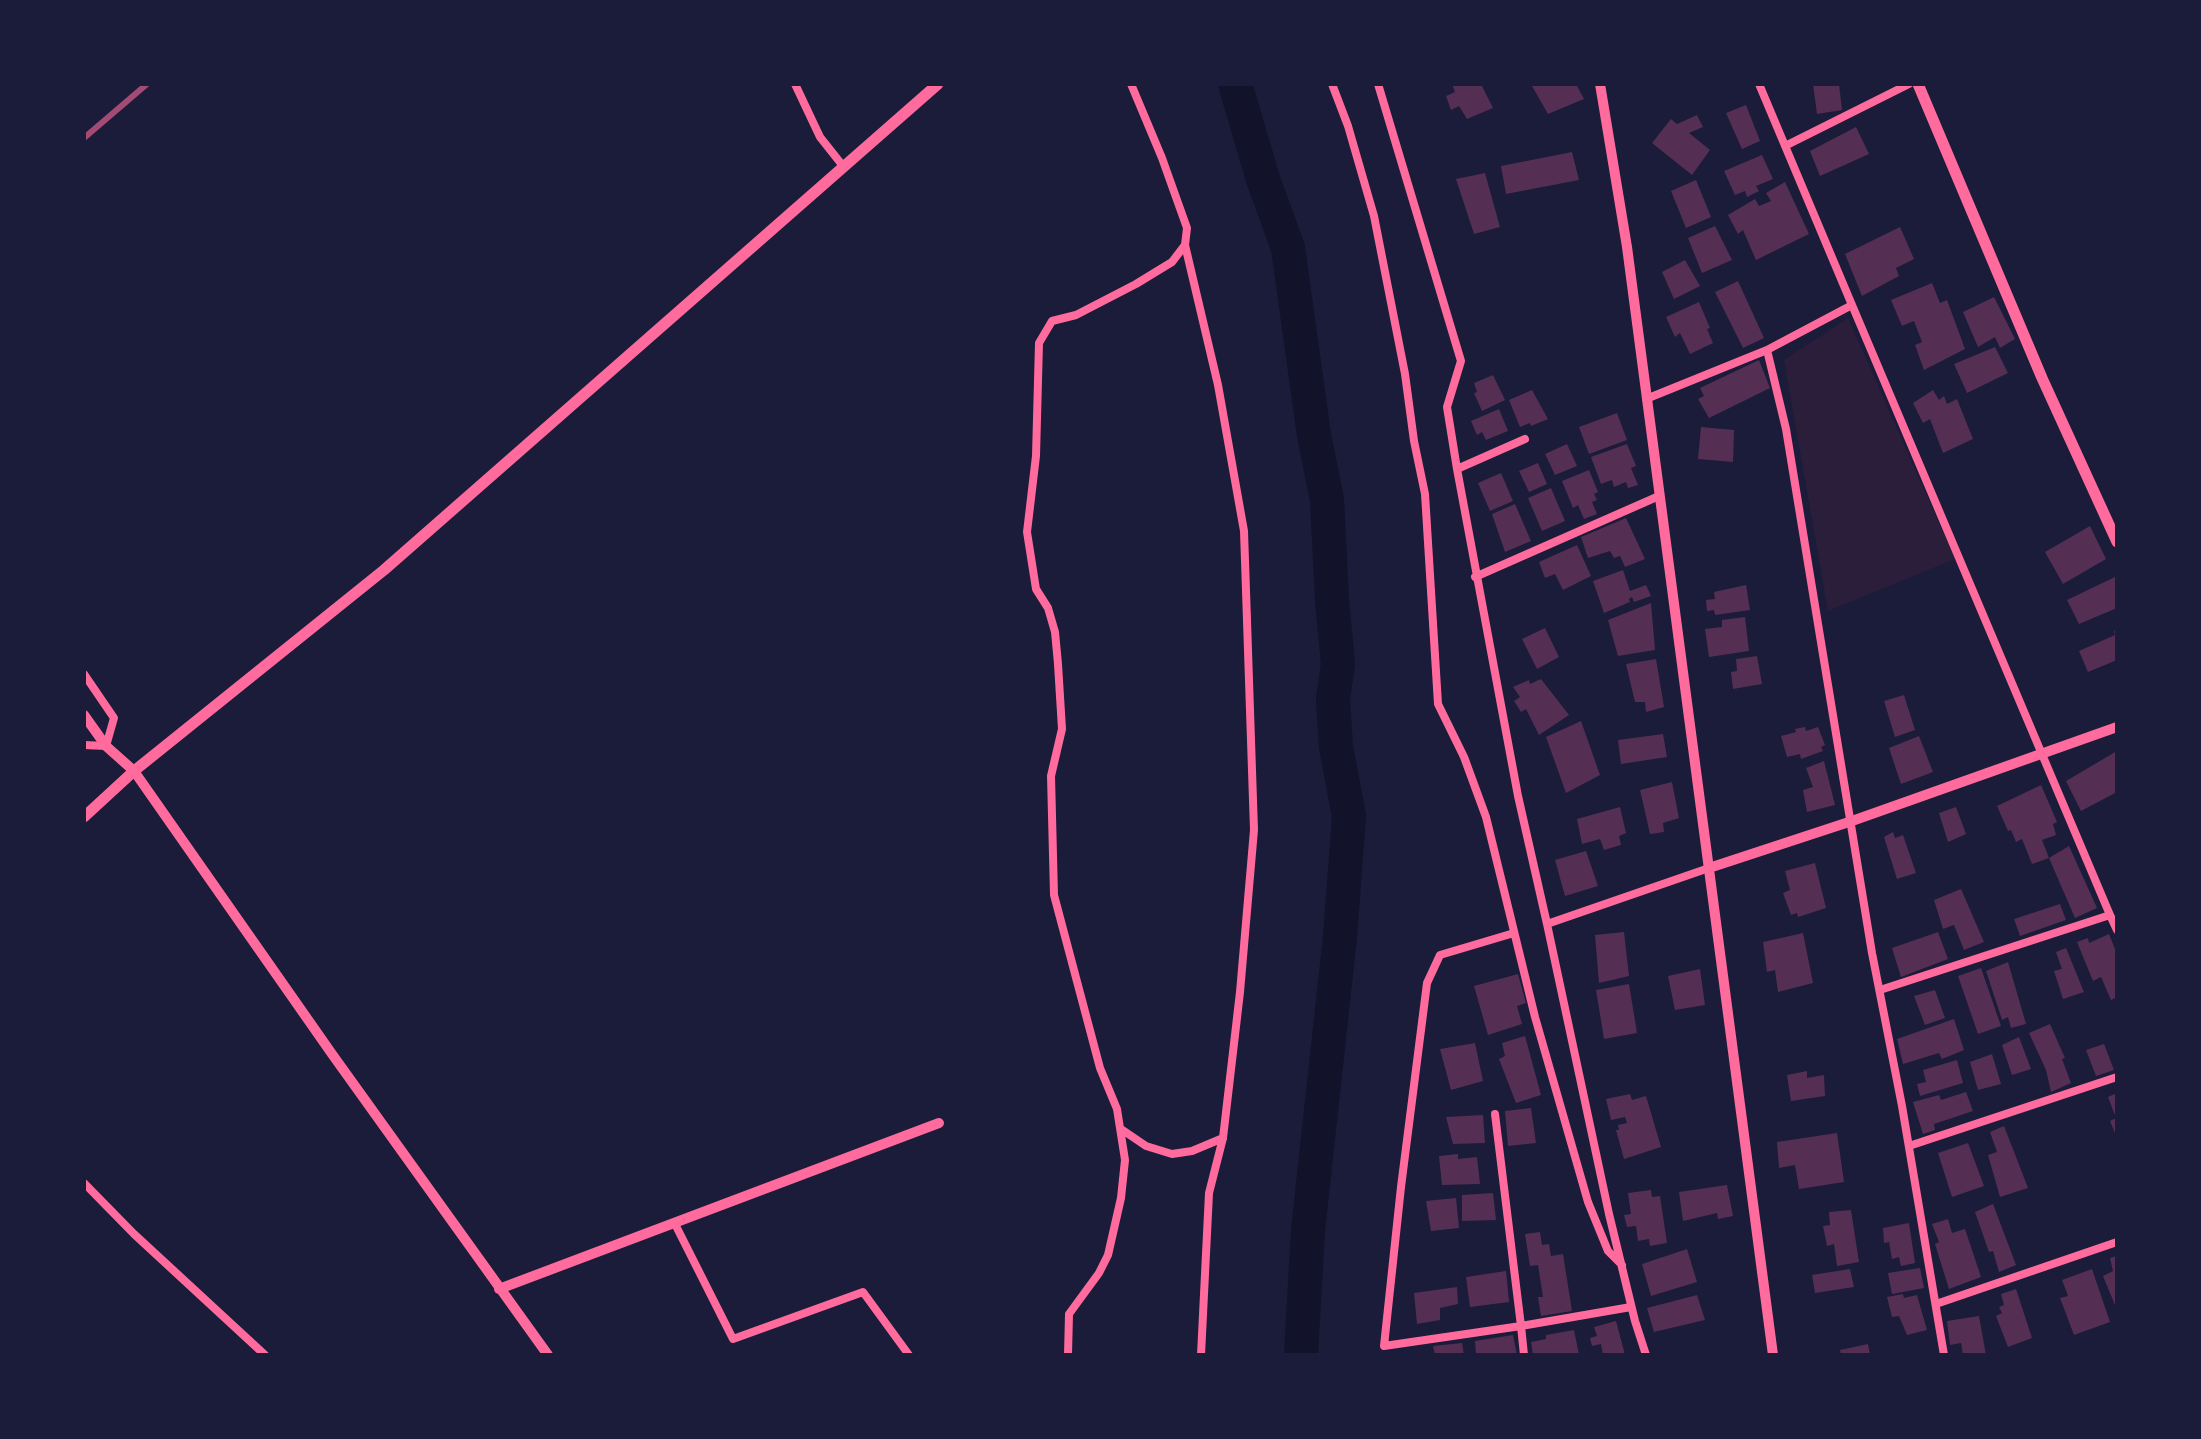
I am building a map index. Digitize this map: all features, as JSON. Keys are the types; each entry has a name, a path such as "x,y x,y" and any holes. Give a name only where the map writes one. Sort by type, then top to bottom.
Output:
{"main road":[{"path":"84,817 134,771 384,570 938,84"},
{"path":"1918,84 2042,378 2117,542"}],"street":[{"path":"795,84 820,137 843,166"},
{"path":"1131,84 1187,228 1185,245 1218,385 1244,531 1254,830 1223,1138 1209,1193 1201,1355"},
{"path":"1332,84 1348,126 1374,216 1405,374 1425,494 1438,704 1464,757 1486,817 1535,1017 1588,1202 1608,1251 1622,1265"},
{"path":"1378,84 1461,361 1447,407 1475,577 1518,796 1631,1307 1646,1355"},
{"path":"1600,84 1625,234 1773,1355"},
{"path":"1759,84 2117,930"},
{"path":"1785,146 1909,84"},
{"path":"1068,1355 1069,1314 1099,1273 1108,1255 1121,1198 1125,1160 1117,1109 1100,1068 1054,895 1051,776 1062,729 1058,664 1055,632 1048,608 1036,589 1027,532 1036,456 1039,343 1052,321 1076,315 1136,284 1172,262 1185,245"},
{"path":"1646,399 1767,350 1852,305"},
{"path":"1767,350 1786,429 1944,1355"},
{"path":"1457,469 1525,439"},
{"path":"1475,577 1659,496"},
{"path":"84,674 114,718 106,746"},
{"path":"84,715 106,746 134,771 548,1355"},
{"path":"1547,924 2117,727"},
{"path":"84,745 106,746"},
{"path":"1880,990 2110,915"},
{"path":"1514,933 1440,955 1427,983 1384,1351 1631,1307"},
{"path":"1909,1146 2117,1077"},
{"path":"1495,1114 1524,1355"},
{"path":"499,1289 939,1123"},
{"path":"1121,1129 1146,1146 1172,1154 1192,1151 1223,1138"},
{"path":"84,1183 134,1234 265,1355"},
{"path":"675,1224 733,1339 863,1292 909,1355"},
{"path":"1936,1304 2117,1242"}],"shaded area":[{"path":"1848,318 1955,559 1828,611 1784,360"}],"building":[{"path":"1452,84 1481,84 1493,108 1467,119 1459,106 1451,110 1446,96 1455,92"},
{"path":"1576,84 1584,99 1548,114 1532,86"},
{"path":"1813,84 1839,84 1842,110 1817,114"},
{"path":"1746,105 1760,141 1742,149 1726,113"},
{"path":"1697,115 1703,127 1689,133 1710,150 1692,175 1652,143 1671,119 1677,124"},
{"path":"1856,127 1869,154 1820,176 1810,151"},
{"path":"1572,152 1579,180 1506,194 1501,166"},
{"path":"1762,155 1773,179 1756,186 1759,191 1747,197 1745,191 1735,195 1724,171"},
{"path":"1485,173 1500,227 1474,234 1456,179"},
{"path":"1696,180 1711,217 1686,228 1671,191"},
{"path":"1785,182 1809,234 1756,260 1743,230 1738,234 1728,215 1755,199 1759,206 1771,201 1766,193"},
{"path":"1715,226 1732,260 1702,273 1688,238"},
{"path":"1900,227 1914,259 1896,268 1899,276 1862,296 1845,254"},
{"path":"1685,260 1700,286 1674,299 1662,272"},
{"path":"1738,281 1764,338 1743,348 1715,292"},
{"path":"1932,283 1940,303 1947,300 1965,349 1924,370 1915,345 1922,342 1914,321 1902,326 1891,300"},
{"path":"1994,297 2015,339 2000,348 1995,337 1978,347 1963,312"},
{"path":"1699,302 1713,343 1690,354 1680,333 1675,337 1666,317"},
{"path":"1995,347 2008,373 1967,393 1954,364"},
{"path":"1759,360 1770,388 1709,418 1698,399 1704,396 1700,388"},
{"path":"1493,375 1505,400 1482,411 1474,393 1477,392 1474,383"},
{"path":"1532,390 1548,419 1520,427 1509,400"},
{"path":"1933,390 1939,400 1944,396 1947,404 1957,399 1973,439 1943,453 1930,419 1923,423 1913,403"},
{"path":"1499,409 1508,431 1486,440 1482,432 1477,435 1471,421"},
{"path":"1617,413 1627,440 1589,454 1579,427"},
{"path":"1701,427 1734,430 1733,462 1698,459"},
{"path":"1567,444 1577,466 1555,475 1545,454"},
{"path":"1627,444 1636,466 1631,468 1638,485 1628,488 1626,482 1614,487 1612,480 1601,484 1591,457"},
{"path":"1538,463 1547,484 1529,492 1519,471"},
{"path":"1589,470 1598,492 1594,494 1597,500 1592,502 1597,514 1584,519 1578,505 1573,508 1562,481"},
{"path":"1501,473 1513,501 1490,511 1478,483"},
{"path":"1551,488 1565,521 1542,531 1528,498"},
{"path":"1515,504 1531,541 1505,552 1492,514"},
{"path":"1626,518 1645,559 1625,567 1620,556 1614,558 1610,551 1588,558 1581,537"},
{"path":"2090,526 2106,559 2063,584 2045,552"},
{"path":"1577,545 1591,576 1563,590 1555,574 1545,578 1539,562"},
{"path":"1623,570 1630,591 1646,585 1651,596 1634,602 1632,597 1630,602 1604,613 1593,581"},
{"path":"2117,576 2117,608 2079,624 2067,600"},
{"path":"1746,585 1750,610 1715,615 1714,610 1707,611 1706,600 1715,599 1714,592"},
{"path":"1651,603 1655,650 1618,656 1608,620"},
{"path":"1745,617 1749,651 1709,657 1705,629 1722,627 1722,620"},
{"path":"1545,628 1559,657 1537,669 1522,639"},
{"path":"2117,629 2117,660 2088,672 2079,651 2115,635"},
{"path":"1757,656 1762,684 1733,689 1731,672 1737,671 1736,659"},
{"path":"1656,659 1664,707 1646,712 1645,702 1635,702 1626,664"},
{"path":"1541,679 1569,715 1539,735 1526,709 1521,712 1514,701 1520,697 1513,687"},
{"path":"1904,695 1915,730 1895,737 1884,701"},
{"path":"1581,721 1600,775 1566,793 1546,737"},
{"path":"1805,727 1806,731 1818,727 1825,745 1821,747 1823,751 1801,759 1800,754 1787,757 1781,736"},
{"path":"1663,734 1667,757 1621,764 1618,740"},
{"path":"1919,736 1933,772 1901,784 1889,748"},
{"path":"2117,751 2117,792 2081,811 2066,781"},
{"path":"1824,761 1835,805 1807,812 1803,790 1813,787 1806,768"},
{"path":"1672,782 1679,818 1663,823 1664,832 1650,834 1640,790"},
{"path":"2041,785 2057,822 2053,824 2056,835 2042,840 2049,858 2032,864 2022,839 2016,842 1997,806"},
{"path":"1620,807 1626,833 1619,836 1621,845 1604,850 1600,839 1582,844 1577,819"},
{"path":"1956,807 1966,834 1948,842 1939,813"},
{"path":"1893,832 1895,838 1903,835 1916,873 1897,879 1884,837"},
{"path":"2069,846 2097,908 2075,918 2049,858"},
{"path":"1586,851 1598,886 1565,896 1555,860"},
{"path":"1815,863 1826,908 1798,917 1797,913 1791,915 1783,893 1790,890 1785,871"},
{"path":"1961,889 1984,942 1964,950 1954,925 1943,929 1934,900"},
{"path":"2060,904 2066,920 2020,936 2014,919"},
{"path":"1624,932 1629,976 1599,983 1595,935"},
{"path":"1938,932 1948,959 1901,977 1892,948"},
{"path":"1803,933 1813,983 1778,992 1775,970 1767,972 1763,942"},
{"path":"2109,934 2117,954 2117,997 2111,1000 2101,977 2093,981 2077,942 2088,938 2089,943"},
{"path":"2066,948 2084,992 2063,999 2054,971 2062,969 2056,952"},
{"path":"2008,962 2026,1024 2011,1028 2008,1017 2002,1020 1986,971"},
{"path":"1981,968 2001,1026 1978,1034 1958,976"},
{"path":"1700,969 1705,1005 1675,1010 1668,976"},
{"path":"1518,974 1526,1003 1517,1006 1522,1024 1488,1035 1474,986"},
{"path":"1629,984 1637,1033 1604,1039 1596,990"},
{"path":"1935,990 1945,1018 1925,1025 1914,996"},
{"path":"1954,1019 1964,1050 1942,1059 1939,1053 1903,1064 1897,1039"},
{"path":"2050,1024 2065,1058 2062,1059 2071,1083 2051,1092 2046,1070 2029,1033"},
{"path":"1525,1036 1541,1095 1516,1103 1499,1059 1505,1056 1502,1043"},
{"path":"2019,1037 2031,1069 2012,1075 2002,1045"},
{"path":"1475,1043 1483,1081 1451,1090 1440,1049"},
{"path":"2104,1044 2114,1070 2096,1076 2086,1050"},
{"path":"1992,1054 2001,1084 1978,1090 1970,1062"},
{"path":"1957,1060 1963,1083 1920,1096 1917,1084 1926,1082 1923,1070"},
{"path":"1807,1071 1807,1078 1824,1075 1825,1096 1791,1101 1787,1075"},
{"path":"1966,1092 1973,1111 1934,1124 1935,1130 1923,1134 1913,1102 1939,1095 1941,1100"},
{"path":"2117,1093 2117,1138 2110,1121 2116,1118 2108,1097"},
{"path":"1630,1094 1632,1100 1646,1096 1661,1147 1624,1159 1616,1130 1619,1130 1618,1125 1627,1123 1625,1117 1611,1120 1606,1099"},
{"path":"1531,1108 1536,1143 1508,1146 1505,1111"},
{"path":"1483,1115 1485,1143 1453,1144 1446,1117"},
{"path":"2004,1126 2028,1188 2000,1197 1988,1155 1997,1152 1990,1132"},
{"path":"1837,1133 1844,1182 1799,1189 1795,1165 1779,1168 1777,1142"},
{"path":"1968,1143 1984,1186 1952,1197 1938,1153"},
{"path":"1458,1154 1458,1159 1477,1157 1480,1184 1442,1185 1439,1156"},
{"path":"1727,1185 1733,1216 1718,1219 1717,1213 1683,1221 1679,1192"},
{"path":"1651,1190 1652,1197 1660,1196 1667,1243 1650,1246 1649,1239 1638,1241 1636,1226 1627,1227 1624,1215 1631,1214 1628,1193"},
{"path":"1493,1193 1496,1220 1462,1221 1462,1195"},
{"path":"1456,1198 1459,1228 1431,1231 1426,1201"},
{"path":"1993,1204 2016,1265 1999,1272 1975,1212"},
{"path":"1851,1210 1859,1262 1837,1266 1834,1244 1827,1246 1823,1226 1830,1225 1829,1212"},
{"path":"1948,1219 1952,1233 1965,1229 1981,1277 1949,1289 1932,1224"},
{"path":"1909,1223 1915,1263 1901,1266 1899,1257 1892,1259 1889,1242 1884,1243 1883,1228"},
{"path":"1540,1232 1542,1245 1549,1244 1551,1256 1563,1254 1572,1311 1541,1316 1538,1297 1543,1297 1538,1265 1530,1266 1525,1234"},
{"path":"1687,1249 1697,1282 1651,1296 1642,1264"},
{"path":"2117,1256 2117,1310 2103,1276 2113,1271 2110,1258"},
{"path":"1920,1268 1924,1288 1892,1294 1888,1273"},
{"path":"1850,1269 1854,1287 1815,1293 1812,1275"},
{"path":"2092,1269 2110,1322 2074,1335 2060,1298 2068,1296 2062,1280"},
{"path":"1506,1271 1509,1302 1470,1307 1466,1277"},
{"path":"1457,1287 1458,1304 1440,1308 1440,1320 1417,1324 1414,1293"},
{"path":"2016,1289 2032,1338 2008,1347 1996,1316 2002,1313 1999,1307 2004,1305 2001,1294"},
{"path":"1903,1294 1904,1298 1917,1295 1927,1330 1907,1335 1899,1316 1892,1317 1887,1297"},
{"path":"1697,1295 1705,1320 1654,1332 1647,1308"},
{"path":"1979,1316 1986,1355 1963,1355 1961,1343 1950,1345 1947,1321"},
{"path":"1616,1321 1625,1355 1603,1355 1601,1344 1592,1346 1590,1338 1597,1336 1594,1327"},
{"path":"1574,1330 1579,1355 1533,1355 1531,1342 1546,1339 1546,1335"},
{"path":"1513,1335 1517,1355 1476,1355 1475,1341"},
{"path":"1462,1343 1464,1355 1435,1355 1433,1346"},
{"path":"1868,1344 1870,1355 1841,1355 1840,1350"}],"waterway":[{"path":"1235,84 1263,179 1288,248 1314,435 1327,500 1338,664 1333,699 1336,747 1349,816 1340,937 1308,1230 1301,1355"}],"railway":[{"path":"84,138 147,84"}]}
